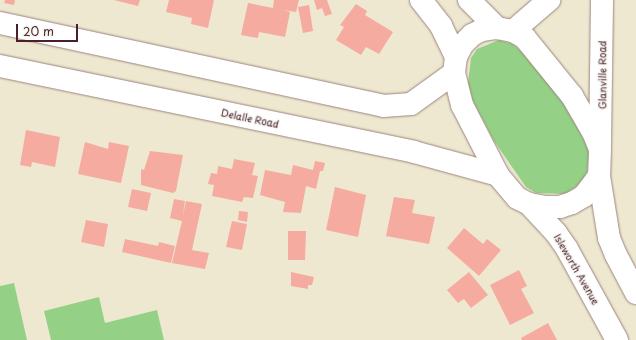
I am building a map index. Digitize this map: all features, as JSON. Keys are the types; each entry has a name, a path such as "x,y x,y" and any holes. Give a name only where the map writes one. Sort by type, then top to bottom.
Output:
{"street":[{"path":"421,0 441,26 455,65 462,105 498,175 517,198 529,204 560,207 572,203 584,196 599,176"},
{"path":"469,0 505,29 525,38 536,50 572,96 586,117 600,150"},
{"path":"0,23 383,106 411,104 455,65 462,45 472,36 482,30 505,29 550,0"},
{"name":"Glanville Road","path":"599,176 602,106 602,0"},
{"name":"Delalle Road","path":"0,66 414,152 498,175"},
{"path":"599,176 609,238 616,255 636,292"},
{"name":"Isleworth Avenue","path":"529,204 563,244 617,340"}],"green space":[{"path":"499,40 513,44 535,64 564,102 590,152 587,172 580,184 565,194 536,193 526,187 494,141 473,101 468,83 471,58 477,49"},
{"path":"14,283 27,340 0,340 0,286"},
{"path":"99,297 105,323 157,310 164,340 51,340 44,311"}],"building":[{"path":"5,0 15,0 14,5 4,3"},
{"path":"114,0 140,0 138,6"},
{"path":"169,0 214,0 208,28 191,24 192,18 166,12"},
{"path":"274,0 299,0 296,12 284,10 290,12 285,37 259,32 258,38 241,35 248,3 273,8"},
{"path":"314,0 327,0 332,14 325,16 322,8 317,10"},
{"path":"356,4 367,11 365,15 393,32 379,54 366,47 361,55 336,40 344,27 340,25"},
{"path":"309,5 313,31 303,33 298,7"},
{"path":"26,130 60,137 55,167 32,162 31,167 20,165"},
{"path":"85,142 108,149 109,142 129,146 121,183 78,174"},
{"path":"150,151 183,155 176,191 173,193 141,185 141,169 144,170"},
{"path":"234,159 255,163 252,175 258,176 253,198 244,197 242,202 212,196 214,185 208,184 211,173 217,174 218,166 232,169"},
{"path":"315,161 325,163 323,171 320,171 316,189 306,186 301,213 283,212 285,202 260,195 265,170 291,175 293,165 313,170"},
{"path":"335,187 366,195 358,237 326,230"},
{"path":"132,189 151,193 147,211 128,207"},
{"path":"394,197 415,200 412,213 435,217 429,244 386,236"},
{"path":"174,199 185,201 183,215 186,201 202,204 192,250 209,253 205,269 172,263 182,221 170,218"},
{"path":"239,211 248,212 247,222 238,220"},
{"path":"86,220 108,224 104,247 81,242"},
{"path":"232,221 247,224 242,250 226,247"},
{"path":"464,228 483,244 487,239 501,250 479,276 447,248"},
{"path":"288,231 306,231 305,260 288,260"},
{"path":"125,239 158,246 159,242 175,246 171,263 122,252"},
{"path":"519,270 527,286 521,289 534,313 510,325 490,285"},
{"path":"291,272 314,277 312,285 308,285 308,289 291,286"},
{"path":"469,272 488,295 471,308 464,299 458,303 447,290"},
{"path":"548,323 557,340 522,340 521,338"}]}
